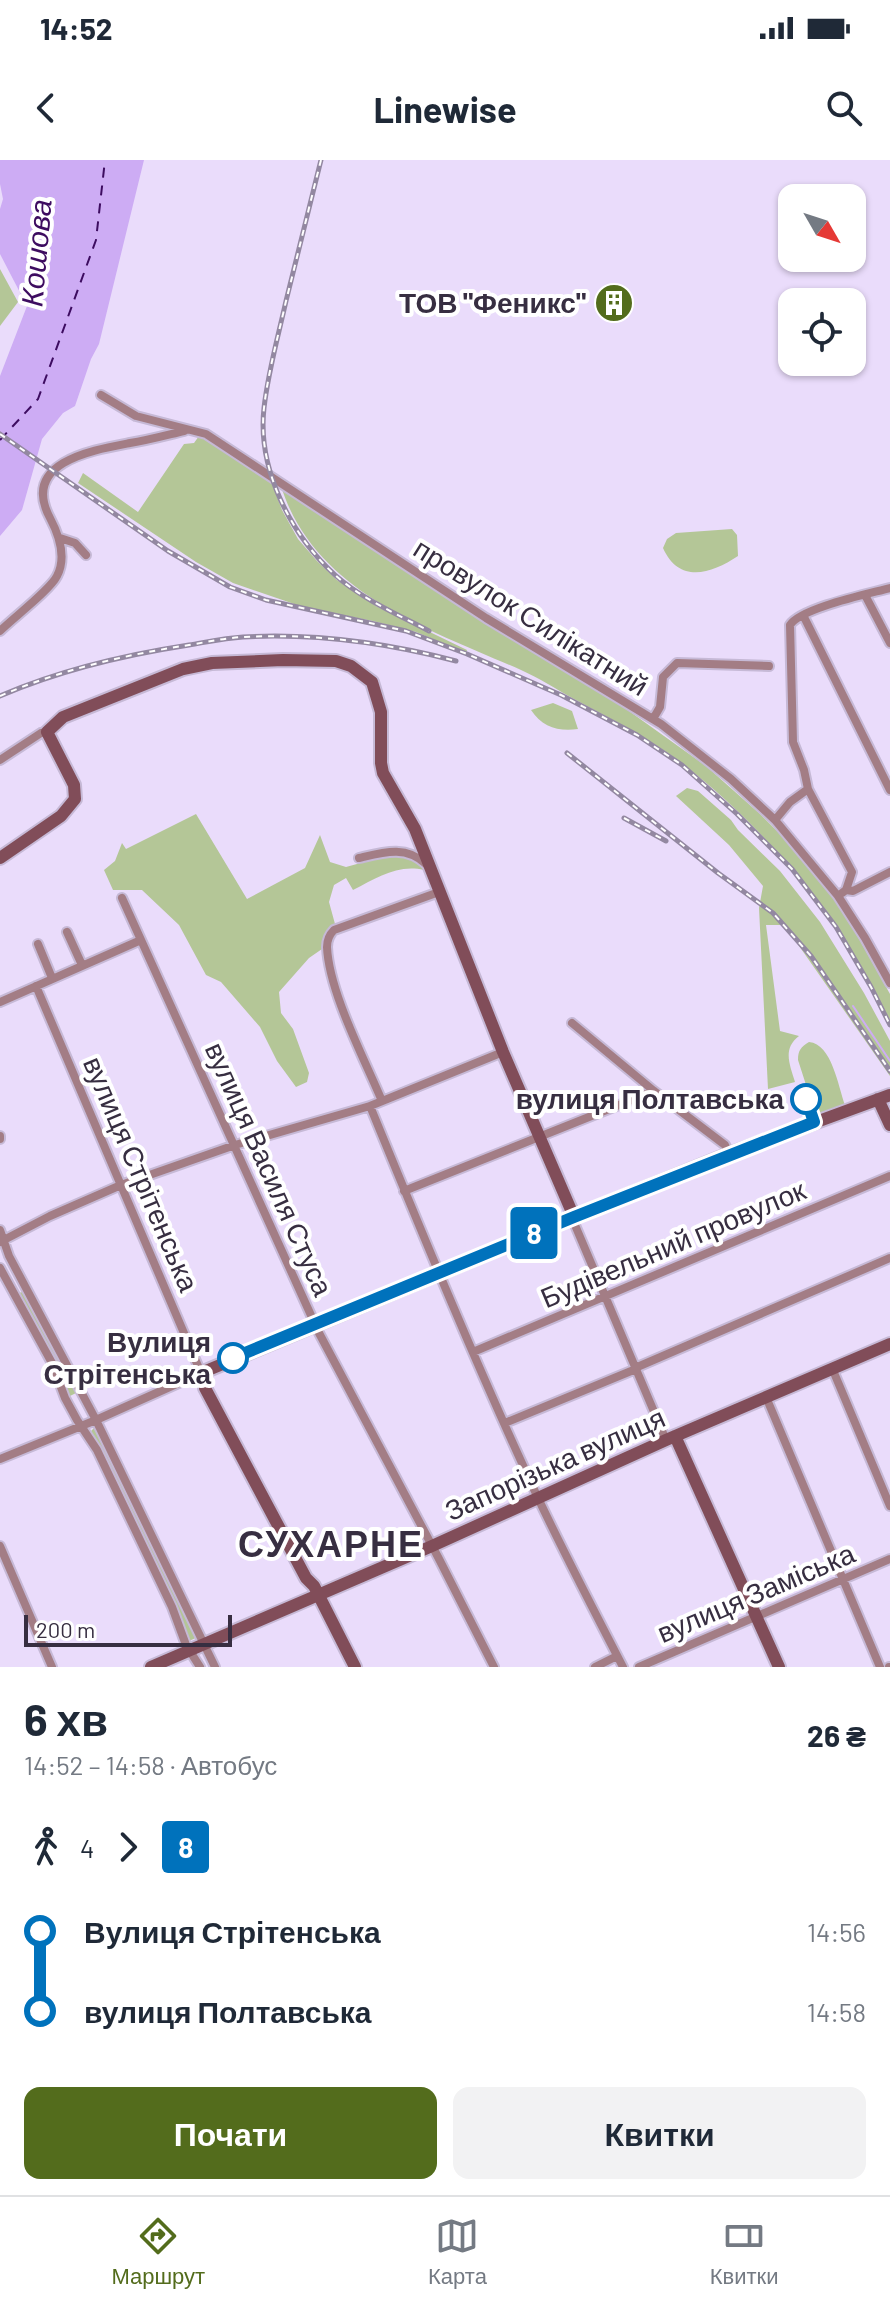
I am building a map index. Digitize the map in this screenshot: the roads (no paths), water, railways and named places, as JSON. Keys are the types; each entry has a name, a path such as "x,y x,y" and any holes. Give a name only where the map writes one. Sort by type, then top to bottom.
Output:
{"street":[{"name":"провулок Силікатний","path":"101,395 136,416 206,434 486,618 653,719 731,779 775,820 842,893 890,983"},
{"path":"0,631 55,579 60,566 60,538 43,500 44,487 56,466 88,451 189,430"},
{"path":"60,538 75,543 86,555"},
{"path":"867,883 852,872 808,789 793,742 790,625 810,611 890,588"},
{"path":"865,595 890,643"},
{"path":"803,615 890,790"},
{"path":"0,760 47,732 68,714 183,669 212,663 336,661 351,666 372,682 378,696 383,735 383,773 415,829 503,1052 636,1368 779,1667"},
{"path":"653,719 660,707 663,677 677,663 769,666"},
{"path":"0,858 61,816 75,799 74,785 47,732"},
{"path":"775,820 790,802 808,789"},
{"path":"359,858 386,851 411,853 429,867"},
{"path":"842,893 852,872"},
{"path":"842,893 853,891 890,872"},
{"path":"382,1101 339,998 327,941 334,930 439,892"},
{"name":"вулиця Василя Стуса","path":"122,898 315,1324 494,1667"},
{"path":"67,932 82,965"},
{"path":"0,1002 141,940"},
{"path":"38,944 52,978"},
{"name":"вулиця Стрітенська","path":"36,986 203,1376 212,1385 355,1667"},
{"path":"572,1023 725,1145 729,1154"},
{"path":"2,1241 121,1185 235,1145 370,1106 503,1052"},
{"path":"404,1191 654,1091"},
{"path":"0,1459 203,1376 315,1324 729,1154 884,1097 890,1125"},
{"path":"370,1106 439,1273 538,1497 623,1667"},
{"name":"Будівельний провулок","path":"473,1352 890,1176"},
{"path":"0,1230 9,1256 96,1420 215,1667"},
{"path":"505,1423 890,1258"},
{"path":"0,1268 3,1281 52,1363 65,1398 97,1450 172,1607 189,1651 200,1667"},
{"path":"3,1281 18,1274"},
{"name":"Запорізька вулиця","path":"151,1667 205,1644 315,1588 432,1546 890,1344"},
{"path":"832,1368 890,1506"},
{"path":"766,1397 880,1667"},
{"path":"0,1546 52,1667"},
{"name":"вулиця Заміська","path":"639,1667 890,1559"},
{"path":"595,1667 617,1656"}],"water":[{"name":"Кошова","path":"0,160 144,160 99,344 75,406 63,413 42,439 22,510 0,536 0,376 27,306 0,254 0,209 3,199"}],"waterway":[{"path":"853,1006 890,1061"}],"railway":[{"path":"321,160 268,381 263,431 266,454 280,499 291,521 319,559 357,591 429,631"},
{"path":"0,434 168,551 230,587 266,600 406,631 561,695 637,735 682,765 792,869 836,927 890,1025"},
{"path":"0,696 93,664 236,638 270,636 351,641 456,661"},
{"path":"567,753 773,913 811,956 890,1071"},
{"path":"624,818 666,841"}],"place":[{"name":"ТОВ \"Феникс\"","path":"614,303"},
{"name":"вулиця Полтавська","path":"806,1099"},
{"name":"Вулиця Стрітенська","path":"233,1358"}],"district":[{"name":"СУХАРНЕ","path":"331,1544"}]}
